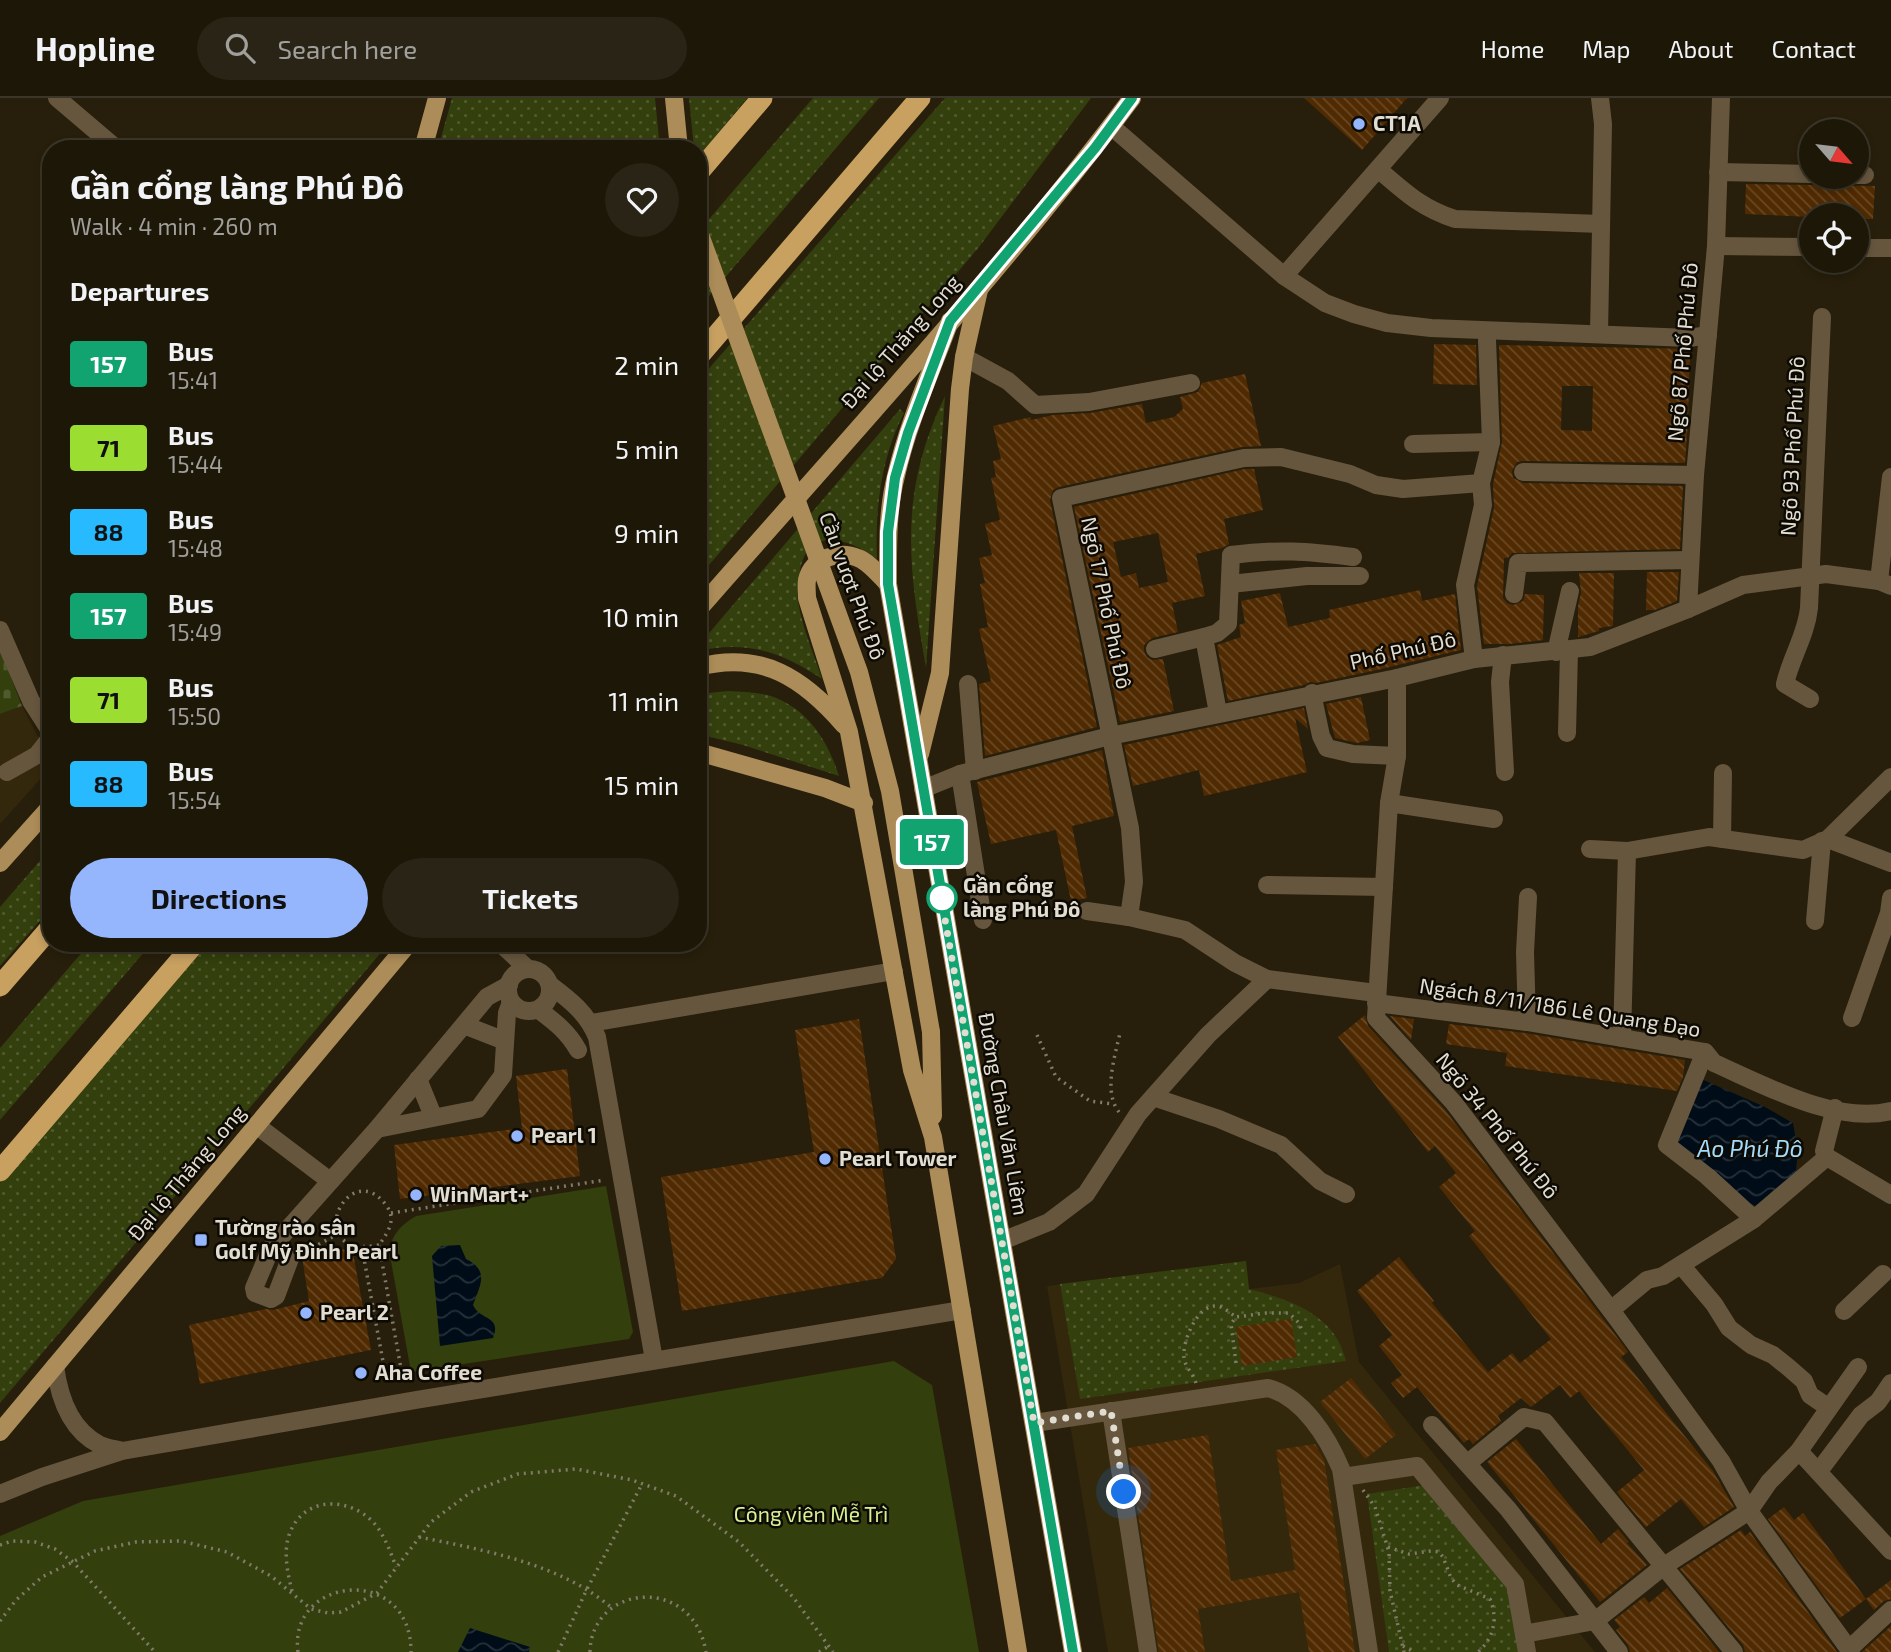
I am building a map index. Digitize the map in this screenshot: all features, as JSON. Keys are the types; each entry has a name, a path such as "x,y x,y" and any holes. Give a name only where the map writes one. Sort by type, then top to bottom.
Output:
{"highway":[{"path":"707,162 762,98"},
{"path":"707,346 920,98"},
{"path":"0,986 42,937"},
{"path":"0,1171 187,952"}],"main road":[{"path":"425,140 437,98"},
{"path":"674,98 678,140"},
{"name":"Đại lộ Thăng Long","path":"707,600 981,285 1132,98"},
{"name":"Cầu vượt Phú Đô","path":"707,254 842,620 859,672 890,791 931,1032 933,1137"},
{"path":"918,760 940,673 964,357 981,285"},
{"name":"Đường Châu Văn Liêm","path":"950,321 908,433 895,478 888,532 888,584 1073,1652"},
{"path":"888,584 860,558 843,554 826,558 813,568 807,580 807,598 849,732 912,1070 933,1137 1018,1652"},
{"path":"707,664 765,666 798,680 814,693 849,732"},
{"path":"707,755 825,788 864,803"},
{"path":"0,863 42,816"},
{"name":"Đại lộ Thăng Long","path":"0,1432 402,952"}],"street":[{"path":"57,98 106,140"},
{"path":"1284,276 1440,98"},
{"path":"1599,334 1604,124 1600,98"},
{"name":"Ngõ 87 Phố Phú Đô","path":"1688,609 1695,475 1716,246 1721,98"},
{"path":"1111,126 1284,276 1325,303 1387,323 1431,328 1689,338 1708,335"},
{"path":"1378,169 1413,200 1433,212 1455,219 1601,224"},
{"path":"1718,172 1799,174"},
{"path":"1716,246 1799,247"},
{"path":"1869,248 1891,248"},
{"name":"Ngõ 93 Phố Phú Đô","path":"1810,699 1785,684 1807,627 1822,317"},
{"path":"1474,659 1465,584 1483,505 1481,483 1491,442 1487,340"},
{"path":"964,357 1009,381 1035,405 1089,401 1191,383"},
{"path":"1413,444 1491,442"},
{"name":"Ngõ 17 Phố Phú Đô","path":"1110,736 1061,498 1244,458 1281,457 1350,474 1376,485 1403,489 1481,483"},
{"path":"1523,472 1695,475"},
{"path":"1885,584 1891,477"},
{"path":"1155,649 1217,633 1228,624 1231,555 1300,550 1353,557"},
{"path":"1514,594 1518,563 1689,560"},
{"name":"Phố Phú Đô","path":"923,789 968,772 1110,736 1218,713 1397,678 1474,659 1590,647 1743,585 1826,574 1885,584"},
{"path":"1230,584 1307,576 1360,576"},
{"path":"1567,733 1563,651 1570,591"},
{"path":"0,629 7,668 42,718"},
{"path":"1204,637 1218,713"},
{"path":"1503,655 1500,682 1505,772"},
{"name":"Ngõ 34 Phố Phú Đô","path":"1397,678 1397,756 1389,803 1376,1018 1454,1102 1611,1310 1721,1461 1749,1511 1850,1651"},
{"path":"968,684 968,772 982,920"},
{"path":"1312,694 1321,736 1327,748 1353,754 1397,756"},
{"path":"1110,736 1130,828 1134,882 1129,917"},
{"path":"7,772 37,755 42,749"},
{"path":"1723,773 1723,839"},
{"path":"1590,849 1627,851 1709,837 1803,850 1825,840 1891,776"},
{"path":"1389,803 1493,819"},
{"path":"1825,840 1891,863"},
{"path":"1815,921 1825,840"},
{"path":"1622,1038 1627,851"},
{"path":"1267,885 1384,887"},
{"path":"1527,1022 1525,952 1528,897"},
{"path":"1852,1018 1888,926 1891,898"},
{"path":"1002,1241 1049,1222 1086,1194 1153,1097 1208,1035 1266,979 1235,963 1185,930 1129,917 1087,911"},
{"path":"510,952 528,969 542,973 550,985 580,1009 592,1023 601,1059 654,1360"},
{"path":"377,1129 478,1109 503,1075 510,993 516,974 528,969"},
{"path":"592,1023 894,971"},
{"name":"Ngách 8/11/186 Lê Quang Đạo","path":"1266,979 1704,1052 1714,1063 1804,1103 1872,1115 1891,1111"},
{"path":"539,1010 549,999 550,985"},
{"path":"510,993 524,1011 539,1010 562,1027 572,1037 578,1050"},
{"path":"298,1219 290,1258 276,1296 271,1299 255,1293 254,1288 271,1248 377,1129 487,997 510,993"},
{"path":"464,1025 505,1041"},
{"path":"1704,1052 1667,1145 1707,1175 1754,1219"},
{"path":"418,1079 433,1116"},
{"path":"1153,1097 1219,1119 1281,1145 1320,1181 1346,1194"},
{"path":"1835,1108 1824,1151 1827,1157 1891,1195"},
{"path":"256,1125 330,1181"},
{"path":"1611,1310 1647,1280 1663,1276 1754,1219 1827,1157"},
{"path":"271,1248 290,1258"},
{"path":"1681,1265 1714,1304 1729,1328 1751,1345 1781,1361 1804,1381 1810,1395 1829,1408"},
{"path":"1844,1311 1888,1272"},
{"path":"0,1494 122,1451 962,1310"},
{"path":"55,1366 58,1387 66,1410 81,1430 101,1445 122,1451"},
{"path":"1524,1634 1595,1621 1664,1566 1749,1511 1769,1482 1799,1451 1858,1367"},
{"path":"1819,1471 1861,1415 1878,1402 1891,1383"},
{"path":"1034,1423 1268,1388 1278,1390 1294,1401 1333,1449 1346,1477 1369,1652"},
{"path":"1111,1411 1148,1652"},
{"path":"1468,1462 1524,1417 1545,1422 1734,1652"},
{"path":"1432,1425 1513,1515 1619,1652"},
{"path":"1799,1451 1891,1551"},
{"path":"1346,1477 1418,1466 1515,1584 1527,1652"},
{"path":"1850,1651 1891,1610"}],"path":[{"path":"1120,1033 1111,1071 1113,1104 1131,1126"},
{"path":"1037,1035 1056,1077 1090,1101 1113,1104"},
{"path":"391,1213 610,1179"},
{"path":"379,1245 362,1248 345,1242 338,1234 335,1224 337,1213 345,1199 356,1192 366,1191 377,1196 391,1213 391,1223 379,1245 403,1380"},
{"path":"290,1258 338,1234"},
{"path":"362,1248 387,1383"},
{"path":"1199,1398 1195,1378 1186,1365 1184,1348 1191,1328 1210,1307 1221,1307 1236,1317 1289,1313 1299,1323 1303,1333"},
{"path":"1236,1317 1231,1324 1236,1363"},
{"path":"0,1621 16,1600 42,1577 95,1551 136,1542 181,1541 228,1552 271,1576 311,1609 328,1614 341,1612 377,1593 431,1522 471,1492 518,1474 576,1469 642,1484 676,1496 738,1542 793,1597 833,1652"},
{"path":"1346,1477 1367,1494 1375,1507 1388,1547 1390,1591 1403,1649 1414,1652"},
{"path":"558,1652 586,1591 642,1484"},
{"path":"292,1592 286,1568 287,1544 293,1526 308,1511 326,1503 345,1504 361,1511 377,1525 388,1544 396,1567"},
{"path":"419,1536 522,1560 600,1598 613,1609"},
{"path":"0,1545 12,1541 35,1542 55,1549 73,1562 155,1652"},
{"path":"1388,1547 1409,1553 1439,1552 1457,1586 1490,1599 1493,1629 1478,1652"},
{"path":"298,1652 301,1625 311,1609 325,1597 341,1590 360,1589 377,1593 393,1604 405,1619 411,1637 411,1652"},
{"path":"590,1652 596,1627 613,1609 624,1601 643,1596 662,1598 680,1605 694,1619 704,1636 706,1652"},
{"path":"819,1652 829,1646"},
{"path":"1484,1646 1491,1652"}],"shaded area":[{"path":"22,706 42,742 42,777 0,824 0,714"},
{"path":"1246,1261 1249,1289 1299,1283 1340,1264 1359,1362 1595,1652 1108,1652 1047,1286"}],"green space":[{"path":"452,98 655,98 659,140 440,140"},
{"path":"689,98 747,98 707,147 707,140 693,140"},
{"path":"813,98 879,98 707,299 707,222"},
{"path":"945,98 1091,98 979,247 707,567 707,371"},
{"path":"945,396 926,668 915,596 911,530 920,465"},
{"path":"900,409 904,413 890,448 881,484 877,559 851,545 827,540 808,550 802,562 798,601 805,631 822,679 778,655 763,651 732,647 707,649 707,635"},
{"path":"0,650 22,706 0,714"},
{"path":"707,693 755,693 771,696 796,709 815,728 829,751 839,776 707,736"},
{"path":"42,858 42,918 0,966 0,907"},
{"path":"82,952 144,952 0,1120 0,1048"},
{"path":"201,952 381,952 0,1403 0,1183"},
{"path":"606,1186 633,1332 629,1339 411,1372 389,1250 395,1234 402,1226 416,1216"},
{"path":"1246,1261 1249,1289 1295,1304 1322,1320 1332,1331 1346,1361 1080,1399 1060,1284"},
{"name":"Công viên Mễ Trì","path":"894,1361 932,1385 979,1652 0,1652 0,1536 83,1501"},
{"path":"1425,1485 1510,1589 1521,1652 1389,1652 1367,1494"}],"water":[{"name":"Ao Phú Đô","path":"1699,1078 1765,1107 1793,1123 1798,1152 1795,1178 1761,1208 1746,1202 1674,1141"},
{"path":"460,1245 466,1259 478,1268 481,1274 473,1305 495,1325 495,1331 493,1338 440,1346 432,1256 441,1246"},
{"path":"470,1628 530,1647 529,1652 458,1652"}],"building":[{"name":"CT1A","path":"1304,98 1407,98 1362,150"},
{"path":"1746,184 1799,185 1799,189 1869,189 1869,186 1875,186 1873,219 1869,219 1869,203 1799,203 1799,216 1745,214"},
{"path":"1434,344 1476,345 1477,385 1433,384"},
{"path":"1499,345 1690,349 1685,463 1523,461 1517,462 1512,471 1513,478 1523,483 1683,486 1680,549 1512,553 1508,558 1504,558 1503,598 1513,605 1523,601 1525,594 1544,595 1543,640 1484,644 1477,586 1494,508 1493,484 1502,442","holes":["1562,386 1593,386 1592,431 1561,430"]},
{"path":"1245,374 1261,446 1242,447 1053,490 1050,500 1097,727 985,756 979,684 991,681 979,629 988,627 980,584 985,583 979,558 992,555 985,524 1000,520 991,478 996,477 993,461 1001,459 993,426 1031,417 1031,420 1142,404 1146,423 1174,417 1183,409 1180,397 1198,392 1202,383"},
{"path":"1254,469 1263,510 1224,519 1229,544 1196,554 1205,596 1172,603 1178,632 1152,638 1144,645 1147,657 1152,660 1163,659 1174,711 1120,722 1074,507","holes":["1158,533 1168,582 1139,588 1136,573 1121,577 1113,542"]},
{"path":"1647,572 1679,572 1677,601 1655,610 1646,610"},
{"path":"1579,573 1614,573 1613,626 1599,628 1599,631 1578,637 1578,606 1581,593"},
{"path":"1420,590 1422,601 1455,594 1461,650 1228,701 1217,645 1241,637 1239,625 1245,623 1241,601 1280,593 1288,627 1330,618 1329,610"},
{"path":"1361,697 1370,740 1357,743 1335,738 1326,704"},
{"path":"1304,708 1308,729 1295,718 1307,772 1204,796 1199,770 1133,786 1124,745"},
{"path":"1102,750 1114,816 1072,826 1087,898 1071,901 1056,830 991,844 977,782"},
{"path":"1365,1015 1368,1026 1445,1110 1628,1352 1621,1357 1713,1471 1734,1507 1704,1527 1681,1499 1646,1527 1617,1492 1644,1470 1579,1391 1570,1398 1560,1385 1531,1407 1521,1398 1498,1416 1501,1421 1473,1444 1469,1439 1464,1443 1417,1387 1403,1398 1391,1383 1402,1375 1379,1346 1392,1335 1357,1291 1399,1257 1488,1372 1512,1353 1520,1363 1551,1339 1469,1236 1475,1231 1439,1187 1456,1173 1435,1146 1428,1152 1338,1037"},
{"path":"1390,1016 1414,1019 1411,1040"},
{"name":"Pearl Tower","path":"859,1019 896,1259 882,1278 682,1311 661,1177 814,1152 795,1030"},
{"path":"1449,1024 1525,1033 1685,1060 1683,1077 1677,1091 1505,1066 1507,1053 1446,1044"},
{"name":"Pearl 1","path":"567,1069 580,1176 400,1199 394,1145 522,1128 516,1076"},
{"name":"Pearl 2","path":"352,1248 371,1350 200,1384 189,1325 309,1301 302,1257"},
{"path":"1291,1319 1297,1357 1242,1366 1236,1327"},
{"path":"1351,1378 1396,1435 1365,1459 1320,1402"},
{"path":"1208,1435 1231,1581 1295,1570 1276,1450 1315,1444 1324,1460 1355,1652 1309,1652 1299,1592 1198,1609 1205,1652 1159,1652 1128,1448"},
{"path":"1516,1439 1601,1544 1618,1529 1647,1565 1600,1602 1487,1462"},
{"path":"1784,1507 1794,1520 1803,1513 1866,1599 1840,1618 1768,1519"},
{"path":"1741,1530 1745,1536 1750,1532 1837,1652 1745,1652 1743,1645 1680,1569"},
{"path":"1891,1580 1891,1599 1884,1601 1874,1610 1866,1599"},
{"path":"1667,1588 1719,1652 1630,1652 1616,1630 1620,1627 1614,1620 1644,1597 1649,1603"},
{"path":"1891,1626 1891,1652 1862,1652"}],"bus line":[{"name":"157","path":"1073,1652 888,584 888,532 895,478 908,433 950,321 1095,148 1132,98"}],"place":[{"name":"CT1A","path":"1359,124"},
{"name":"Gần cổng làng Phú Đô","path":"942,898"},
{"name":"Pearl 1","path":"517,1136"},
{"name":"Pearl Tower","path":"825,1159"},
{"name":"WinMart+","path":"416,1195"},
{"name":"Tường rào sân Golf Mỹ Đình Pearl","path":"201,1240"},
{"name":"Pearl 2","path":"306,1313"},
{"name":"Aha Coffee","path":"361,1373"}],"route":[{"path":"942,898 940,891 1034,1423 1111,1411 1124,1492"}]}
